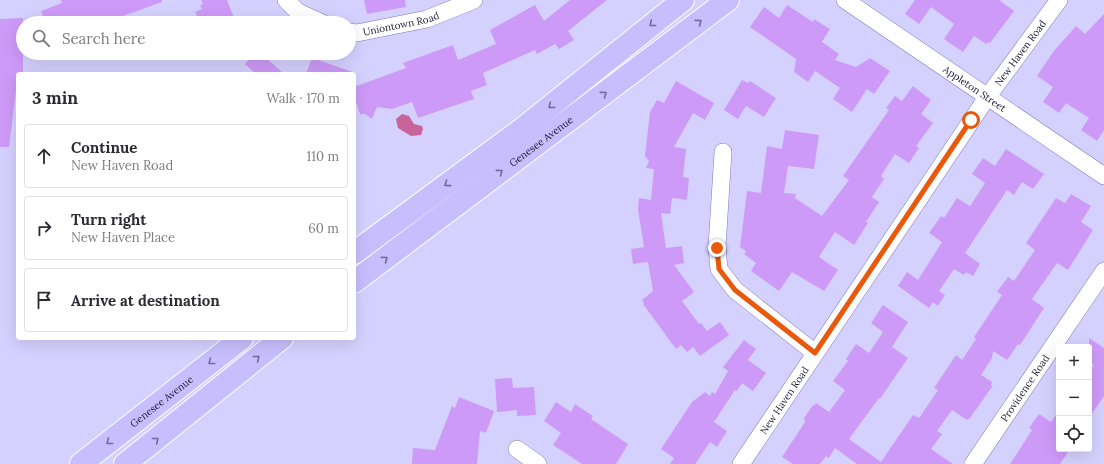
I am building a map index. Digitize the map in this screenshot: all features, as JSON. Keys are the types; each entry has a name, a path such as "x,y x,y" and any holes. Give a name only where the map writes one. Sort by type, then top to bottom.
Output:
{"main road":[{"name":"Genesee Avenue","path":"356,251 522,129 683,0"},
{"name":"Genesee Avenue","path":"356,280 728,0"},
{"name":"Genesee Avenue","path":"81,464 239,340"},
{"path":"125,464 280,340"}],"street":[{"path":"286,0 298,12 307,16"},
{"name":"Uniontown Road","path":"356,33 427,20 474,0"},
{"name":"Appleton Street","path":"845,0 1104,176"},
{"name":"New Haven Road","path":"741,464 988,96 1059,0"},
{"path":"723,152 717,248 719,269 735,290 815,353"},
{"name":"Providence Road","path":"973,464 1104,271"},
{"path":"517,449 538,464"}],"shaded area":[{"path":"402,114 409,116 414,124 422,126 423,129 421,135 411,136 398,128 396,119"}],"building":[{"path":"61,0 162,0 162,2 123,16 43,16 41,11 62,3"},
{"path":"201,0 227,0 233,16 197,16 195,12 202,9 200,5 203,4"},
{"path":"364,0 405,0 406,7 367,14"},
{"path":"570,0 607,0 568,31 574,40 559,49 555,44 537,54 535,50 483,73 487,85 471,91 474,99 418,118 412,102 392,109 377,107 372,119 365,114 360,114 356,104 356,86 406,68 403,63 453,45 458,60 496,44 490,30 535,5 544,21"},
{"path":"915,0 999,0 1014,11 990,43 988,42 986,44 974,36 963,52 944,39 954,24 931,7 919,24 905,14"},
{"path":"787,5 813,22 814,19 830,29 822,42 839,54 835,60 856,67 870,58 890,71 874,94 867,89 852,112 833,99 840,88 815,71 808,82 794,72 796,59 750,27 764,7 779,18"},
{"path":"1104,14 1104,130 1097,141 1081,130 1089,118 1066,103 1059,113 1043,102 1053,87 1037,76 1054,51 1076,26 1085,34"},
{"path":"16,18 16,60 23,60 23,72 16,72 16,90 9,147 0,147 0,19"},
{"path":"249,60 269,60 282,72 254,72 245,64"},
{"path":"311,60 318,60 353,72 307,72"},
{"path":"742,80 748,83 750,81 776,98 764,117 746,106 738,119 724,110"},
{"path":"676,81 714,103 705,120 693,113 674,147 686,149 683,177 689,178 687,200 672,198 670,214 661,213 666,248 682,246 684,263 674,265 694,292 682,301 699,324 701,323 707,331 720,322 729,335 700,356 693,347 687,352 681,345 676,349 643,304 644,303 642,300 653,291 648,262 633,264 631,249 644,247 638,209 639,198 651,200 654,169 646,168 649,161 645,156 650,112 657,100 664,103"},
{"path":"913,86 931,100 921,114 933,123 916,146 919,148 909,163 895,154 881,176 884,179 872,197 879,202 854,245 835,232 819,257 838,270 824,291 792,272 779,291 751,271 756,263 744,254 746,251 740,247 747,191 761,193 767,146 782,149 785,130 819,135 814,169 788,166 784,193 796,194 795,198 822,216 849,180 843,176 889,110 886,108 895,96 902,101"},
{"path":"1006,149 1044,174 1033,189 1022,182 1014,195 1007,190 965,253 980,264 973,276 966,272 964,275 954,269 939,291 945,295 938,306 933,302 929,308 898,286 907,272 918,280 942,242 929,233 941,216 944,218 957,198 970,206 985,183 972,174 983,158 995,166"},
{"path":"1071,194 1091,206 1081,222 1093,230 1068,270 1057,263 1032,299 1044,308 1020,345 1018,344 1007,360 993,351 992,358 981,375 992,382 992,387 970,418 967,420 952,410 937,431 942,434 931,449 953,464 857,464 835,448 829,458 826,456 820,464 793,464 782,457 805,422 804,418 813,405 814,406 816,403 829,412 845,390 833,381 848,361 846,359 856,344 869,353 883,332 871,323 883,305 908,322 892,347 908,358 880,399 879,398 849,439 881,462 913,415 919,418 938,390 934,388 956,355 962,360 976,339 974,337 1002,295 997,292 1008,277 1014,281 1035,250 1026,243 1056,198 1065,203"},
{"path":"1089,338 1104,348 1104,396 1092,414 1092,368 1094,365 1092,363 1092,344 1089,344"},
{"path":"744,340 756,349 748,360 766,373 753,391 742,383 737,391 735,390 714,422 727,431 717,447 710,442 695,464 670,464 674,458 661,449 692,402 705,392 710,396 712,392 715,394 728,371 723,367"},
{"path":"512,378 513,388 534,387 536,415 517,416 517,410 497,412 495,379"},
{"path":"459,397 494,411 486,433 480,431 477,464 412,464 413,448 435,450 452,406 455,408"},
{"path":"556,402 571,412 575,404 593,416 591,419 628,444 616,464 582,464 553,445 561,433 544,421"},
{"path":"1039,414 1051,422 1056,414 1056,452 1068,452 1060,464 1010,464 1032,430 1029,428"}],"route":[{"path":"717,248 719,269 735,290 815,353 971,120"}]}
